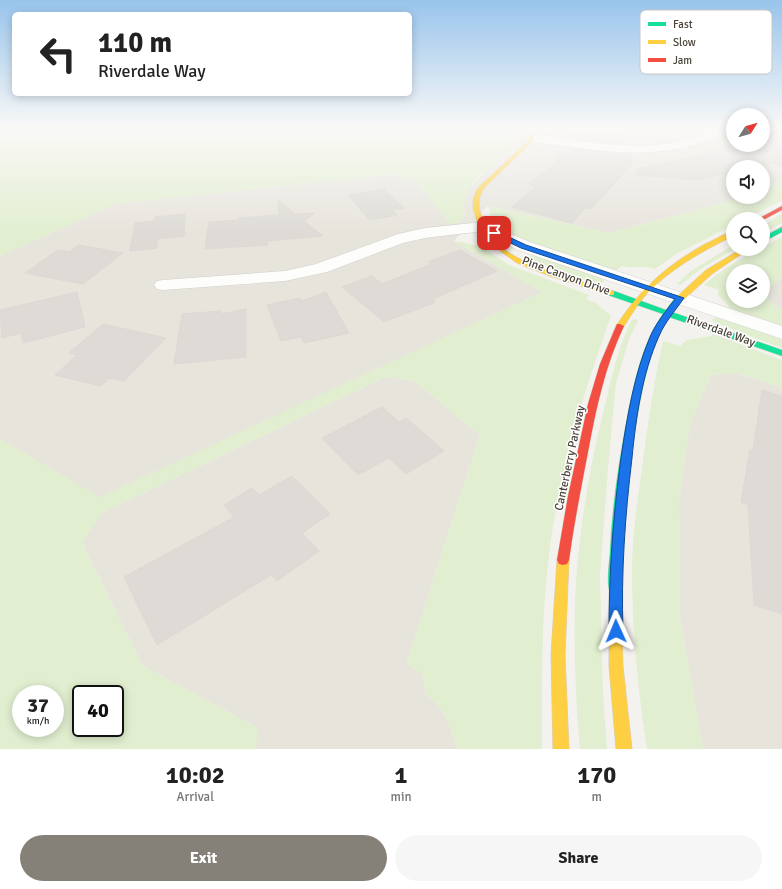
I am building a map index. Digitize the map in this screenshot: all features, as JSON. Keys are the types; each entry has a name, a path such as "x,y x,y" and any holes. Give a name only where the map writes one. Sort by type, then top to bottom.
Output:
{"street":[{"path":"163,285 285,276 321,268 404,238 424,233 483,227 476,209 475,201 479,192 505,164"},
{"path":"770,214 782,208"},
{"name":"Pine Canyon Drive","path":"483,227 524,246 642,295"},
{"path":"770,236 782,230"},
{"name":"Canterberry Parkway","path":"561,749 558,687 563,563 574,493 603,365 615,334 642,295 660,276 686,257 726,237"},
{"path":"624,749 616,638 615,588 619,516 629,436 638,385 654,337 674,305 699,279 735,256"},
{"name":"Riverdale Way","path":"642,295 674,305 782,333"},
{"name":"Riverdale Way","path":"674,305 782,353"}],"shaded area":[{"path":"492,164 726,164 726,202 609,233 488,206 454,241 542,292 100,498 0,439 0,256 116,204 394,174 415,179 450,224 465,217 463,201 468,189"},
{"path":"770,164 782,164 782,180 770,186"},
{"path":"782,277 782,309 773,305 770,301 770,286"},
{"path":"736,373 782,388 782,749 703,749 680,618 679,501 690,423 711,375"},
{"path":"385,377 414,381 480,435 406,664 423,674 425,693 440,707 450,726 457,749 252,749 258,728 143,666 82,543 102,513"}],"green space":[{"path":"0,164 494,164 479,176 470,188 465,201 465,217 458,223 450,224 415,179 394,174 116,204 0,256"},
{"path":"782,180 782,201 759,212 726,212 726,229 676,254 655,269 622,266 615,271 569,258 535,246 507,232 496,223 488,206 609,233 726,202 726,204 770,204 770,186"},
{"path":"782,213 782,223 770,229 770,221"},
{"path":"782,237 782,277 770,287 770,264 732,264 747,256 770,256 770,243"},
{"path":"454,241 480,246 509,265 589,295 586,299 596,303 611,316 589,379 571,443 556,508 547,574 544,618 542,661 542,749 457,749 450,726 440,707 425,693 423,675 406,664 480,435 414,381 385,377 102,513 82,543 143,666 258,728 256,749 0,749 0,439 100,497 542,292"},
{"path":"726,249 726,254 702,268 680,285 677,284 691,271"},
{"path":"530,256 538,256 599,277 605,282 593,283 534,261 530,259"},
{"path":"726,268 726,303 718,295 719,290 704,285"},
{"path":"770,301 773,305 782,309 782,328 727,308 770,308"},
{"path":"717,316 782,338 782,348 716,323 712,320"},
{"path":"636,319 638,321 629,339 616,383 600,575 603,695 607,749 580,749 576,686 575,603 580,539 594,452 612,375 622,341 632,320"},
{"path":"713,334 782,360 782,388 737,373 711,375 690,423 679,501 680,618 703,749 647,749 636,660 632,570 633,543 647,431 663,341 680,346 687,340 711,336"}],"building":[{"path":"555,164 632,164 591,209 585,208 572,223 512,207 536,186 529,184"},
{"path":"660,164 726,164 726,174 698,180 636,175 636,169"},
{"path":"384,189 404,208 393,210 397,215 370,220 348,195"},
{"path":"278,200 295,214 315,213 304,221 323,236 267,241 267,245 205,249 209,222 279,215"},
{"path":"185,214 184,236 157,239 157,248 130,251 135,223 154,221 155,217"},
{"path":"79,245 123,253 83,284 25,273 58,250 69,252"},
{"path":"460,250 497,271 433,299 436,302 384,322 342,287 372,276 382,284 432,264 428,262"},
{"path":"77,292 85,327 23,343 21,333 2,338 0,310"},
{"path":"326,292 349,333 304,343 301,337 281,341 267,305 300,298 302,301"},
{"path":"246,309 246,357 174,364 182,314 221,311 221,314"},
{"path":"103,324 166,338 124,381 109,378 101,386 55,375 77,355 69,353"},
{"path":"762,390 782,396 782,614 754,605 748,505 741,502 750,450 753,451"},
{"path":"382,407 399,422 406,418 444,451 406,474 389,458 358,475 322,438"},
{"path":"292,476 330,514 302,533 319,551 277,581 271,575 157,645 124,577 234,517 224,505 252,488 259,495"}],"traffic: fast":[{"path":"770,236 782,229"},
{"path":"611,293 782,353"},
{"path":"615,592 616,545 620,498 626,451 635,404 651,342 662,321 677,301"}],"traffic: slow":[{"path":"506,164 482,187 479,191 475,204 478,216 488,237 495,245 507,254 535,268 611,293"},
{"path":"620,326 642,295 669,270 700,250 726,236"},
{"path":"677,301 709,272 735,256"},
{"path":"561,749 558,655 563,560"},
{"path":"615,592 616,666 624,749"}],"traffic: jam":[{"path":"770,214 782,208"},
{"path":"563,560 574,496 593,404 604,364 620,326"}],"route":[{"path":"494,233 524,246 680,298 661,324 654,337 638,385 629,436 619,516 615,588 616,631"}]}
